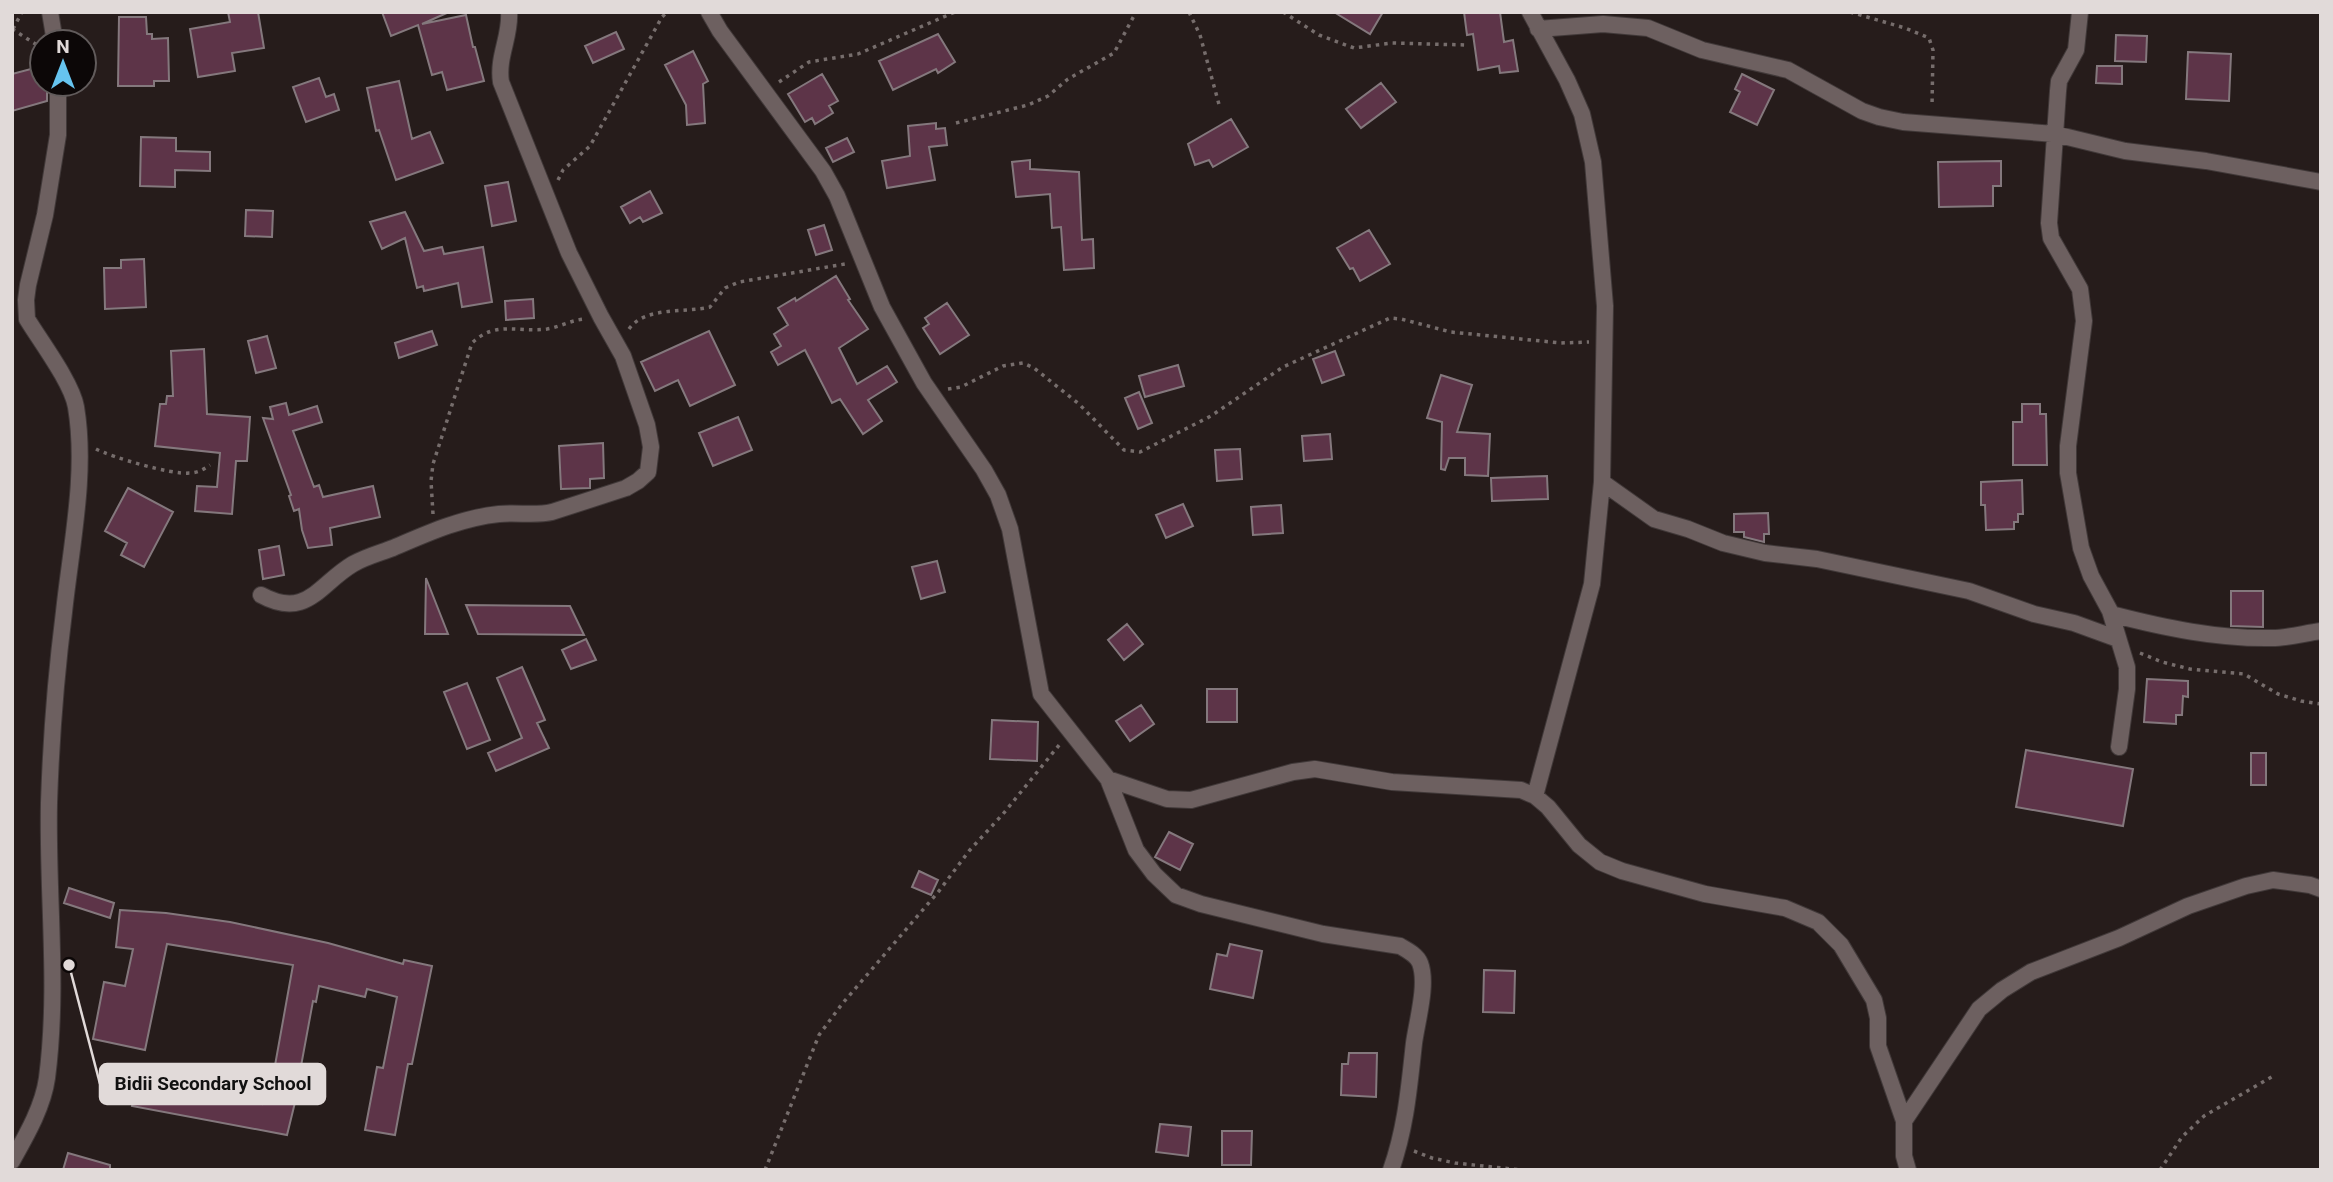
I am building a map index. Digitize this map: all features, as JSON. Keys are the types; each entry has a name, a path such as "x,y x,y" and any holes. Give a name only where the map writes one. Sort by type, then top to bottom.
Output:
{"street":[{"path":"261,595 286,605 311,598 353,564 432,531 477,517 503,513 542,514 565,509 626,488 648,472 651,447 647,425 623,356 565,243 500,82 500,59 509,25 509,12"},
{"path":"709,12 720,31 824,171 837,196 882,307 924,383 984,470 998,495 1010,529 1041,694 1108,779 1136,850 1154,874 1176,895 1201,904 1323,934 1400,946 1411,952 1420,962 1422,988 1407,1112 1391,1170"},
{"path":"1530,12 1576,97 1582,114 1593,162 1605,306 1602,482 1592,584 1535,796"},
{"path":"2080,12 2076,50 2059,80 2049,223 2051,239 2080,289 2084,321 2067,446 2068,473 2081,548 2091,576 2111,614 2127,667 2127,689 2119,747"},
{"path":"1538,29 1603,24 1648,28 1702,50 1788,70 1862,111 1879,117 1903,122 1931,122 2055,134 2125,151 2206,161 2321,182"},
{"path":"14,1156 41,1103 47,1081 53,997 49,803 62,625 78,505 78,439 74,397 27,319 26,312 28,285 45,215 58,135 58,98"},
{"path":"1602,482 1654,519 1723,543 1765,553 1817,559 1969,591 2034,614 2074,623 2119,642"},
{"path":"2111,614 2183,632 2223,637 2275,638 2321,631"},
{"path":"1108,779 1167,799 1191,800 1293,772 1315,769 1431,786 1521,790 1535,796 1548,807 1579,845 1600,862 1622,871 1704,894 1785,908 1818,922 1841,945 1874,1000 1878,1018 1878,1046 1904,1121 1904,1156 1908,1170"},
{"path":"1904,1121 1979,1009 2002,990 2031,972 2119,939 2179,910 2246,886 2273,880 2321,889"}],"path":[{"path":"22,12 12,30 28,39"},
{"path":"548,201 563,170 590,146 667,12"},
{"path":"766,92 809,62 858,54 956,12"},
{"path":"957,123 1028,105 1048,96 1068,79 1114,53 1136,12"},
{"path":"1189,12 1200,35 1220,107"},
{"path":"1283,12 1319,35 1354,48 1392,43 1466,45"},
{"path":"1850,12 1929,38 1933,50 1931,122"},
{"path":"618,345 638,320 710,307 725,288 739,282 863,262"},
{"path":"432,531 433,464 472,343 481,334 495,329 547,329 579,319 601,317"},
{"path":"924,383 956,389 997,368 1023,363 1034,368 1079,404 1124,450 1140,452 1211,416 1283,367 1390,318 1451,332 1514,339 1578,344 1605,340"},
{"path":"78,439 115,457 182,473 201,471 210,466"},
{"path":"2119,642 2162,662 2190,669 2244,674 2278,694 2321,704"},
{"path":"765,1170 818,1035 1070,731"},
{"path":"2160,1170 2182,1136 2204,1116 2275,1075"},
{"path":"1400,1143 1432,1158 1521,1170"}],"building":[{"path":"228,12 258,12 264,48 232,53 235,71 198,77 190,29 230,22"},
{"path":"382,12 449,12 422,24 466,15 484,81 447,90 442,72 432,75 418,25 391,36"},
{"path":"1334,12 1383,12 1370,34"},
{"path":"1464,12 1500,12 1504,42 1513,40 1518,71 1500,73 1499,66 1478,70 1473,34 1467,35"},
{"path":"119,17 146,17 147,34 152,34 152,39 168,38 169,81 154,81 154,86 118,86"},
{"path":"616,32 624,49 593,63 585,46"},
{"path":"938,34 955,62 938,73 936,69 893,90 879,61"},
{"path":"2116,35 2147,36 2146,62 2115,61"},
{"path":"693,51 708,81 703,84 705,123 687,125 686,105 665,65"},
{"path":"2188,52 2231,54 2229,101 2186,99"},
{"path":"2097,66 2122,66 2122,84 2096,83"},
{"path":"28,70 28,98 47,98 47,101 12,111 12,74"},
{"path":"822,74 838,101 829,106 833,113 815,124 812,118 805,122 788,94"},
{"path":"1742,74 1774,90 1757,125 1730,112 1740,92 1735,89"},
{"path":"319,78 326,97 334,94 339,110 306,122 293,87"},
{"path":"399,81 412,139 430,132 443,163 396,180 379,130 376,131 367,88"},
{"path":"1381,83 1396,102 1361,128 1346,109"},
{"path":"1231,119 1248,147 1213,167 1209,160 1195,165 1188,144"},
{"path":"936,123 936,129 945,128 947,145 929,147 935,180 887,188 882,161 910,156 908,126"},
{"path":"141,137 176,138 176,151 210,152 210,171 175,170 175,187 140,186"},
{"path":"847,138 854,152 833,162 826,148"},
{"path":"1030,160 1030,169 1079,172 1082,240 1093,239 1094,268 1064,270 1061,227 1052,228 1050,194 1016,197 1012,162"},
{"path":"2001,161 2001,186 1993,186 1993,206 1939,207 1938,162"},
{"path":"508,182 516,221 492,226 485,186"},
{"path":"650,191 662,213 643,222 640,217 630,223 621,207"},
{"path":"246,210 273,211 272,237 245,236"},
{"path":"405,212 424,251 442,247 444,254 483,247 492,302 462,307 458,283 424,291 423,286 417,288 405,238 382,249 370,222"},
{"path":"824,225 832,250 816,255 808,230"},
{"path":"1369,230 1390,264 1360,281 1337,248"},
{"path":"144,259 146,307 105,309 104,268 121,268 121,260"},
{"path":"836,276 850,299 848,300 868,329 839,348 857,384 887,366 897,382 868,400 882,421 863,434 840,399 832,403 805,350 778,365 771,352 781,346 774,334 788,325 778,308 795,298 796,301"},
{"path":"533,299 534,318 506,320 505,301"},
{"path":"947,303 969,335 940,354 923,328 929,324 925,318"},
{"path":"432,331 437,345 399,358 395,343"},
{"path":"709,331 735,385 690,406 678,380 655,391 641,362"},
{"path":"267,336 276,368 256,373 248,341"},
{"path":"204,349 207,414 250,417 247,461 236,461 232,514 195,511 197,486 217,487 220,453 155,446 160,404 166,404 167,396 173,396 171,351"},
{"path":"1335,351 1344,375 1322,383 1313,359"},
{"path":"1178,365 1184,386 1145,397 1139,376"},
{"path":"1441,375 1472,385 1457,432 1490,434 1488,476 1465,475 1465,458 1449,458 1445,470 1441,469 1442,422 1427,418"},
{"path":"1139,392 1152,423 1138,429 1125,398"},
{"path":"286,403 289,415 317,406 322,422 293,431 314,487 319,485 323,497 373,486 380,517 330,528 332,545 308,548 299,509 294,511 289,496 291,495 263,418 273,419 270,407"},
{"path":"2022,404 2040,404 2040,414 2046,414 2047,465 2013,465 2013,422 2022,422"},
{"path":"738,417 752,450 713,466 699,433"},
{"path":"1330,434 1332,459 1304,461 1302,436"},
{"path":"603,443 604,478 590,479 590,488 561,489 559,446"},
{"path":"1240,449 1242,479 1217,481 1215,450"},
{"path":"1547,476 1548,499 1492,501 1491,478"},
{"path":"2022,480 2023,514 2018,514 2014,529 1986,530 1985,505 1981,505 1981,482"},
{"path":"128,488 173,512 144,567 121,555 127,543 105,531"},
{"path":"1183,504 1193,526 1166,538 1156,515"},
{"path":"1281,505 1283,533 1253,535 1251,507"},
{"path":"1768,513 1769,534 1764,534 1764,542 1744,537 1744,532 1734,532 1734,514"},
{"path":"279,546 284,575 263,579 259,550"},
{"path":"937,561 945,592 921,599 912,567"},
{"path":"426,578 448,634 425,634"},
{"path":"2231,591 2263,591 2263,627 2231,626"},
{"path":"466,605 570,606 584,635 478,634"},
{"path":"1127,624 1143,644 1124,660 1108,640"},
{"path":"586,639 596,660 571,669 562,650"},
{"path":"522,667 545,720 537,723 549,748 496,771 488,753 522,738 497,678"},
{"path":"2147,679 2188,681 2188,697 2183,696 2182,715 2176,715 2176,724 2144,722"},
{"path":"467,683 490,740 467,749 444,692"},
{"path":"1207,689 1237,689 1237,722 1207,722"},
{"path":"1141,705 1154,724 1130,741 1116,721"},
{"path":"992,720 1038,722 1037,761 990,759"},
{"path":"2026,750 2133,769 2123,826 2016,807"},
{"path":"2251,753 2266,753 2266,785 2251,785"},
{"path":"1169,832 1193,844 1180,870 1155,857"},
{"path":"919,871 938,880 931,895 912,887"},
{"path":"69,888 114,903 110,918 64,903"},
{"path":"120,910 230,922 328,943 403,964 404,960 432,966 412,1064 408,1064 395,1135 365,1130 377,1067 383,1068 397,997 367,989 365,997 319,986 316,1002 313,1001 299,1077 301,1078 287,1135 132,1106 137,1081 262,1104 270,1070 274,1071 293,965 167,944 145,1050 93,1039 104,982 125,986 133,949 116,947"},
{"path":"1230,944 1262,951 1253,998 1210,989 1217,954 1227,956"},
{"path":"1484,970 1515,971 1514,1013 1483,1012"},
{"path":"1349,1053 1377,1053 1376,1097 1341,1095 1342,1064 1348,1064"},
{"path":"1160,1124 1191,1127 1188,1156 1156,1152"},
{"path":"1222,1131 1252,1131 1251,1165 1222,1165"},
{"path":"68,1153 110,1165 110,1170 63,1170"}],"place":[{"name":"Bidii Secondary School","path":"69,965"}]}
